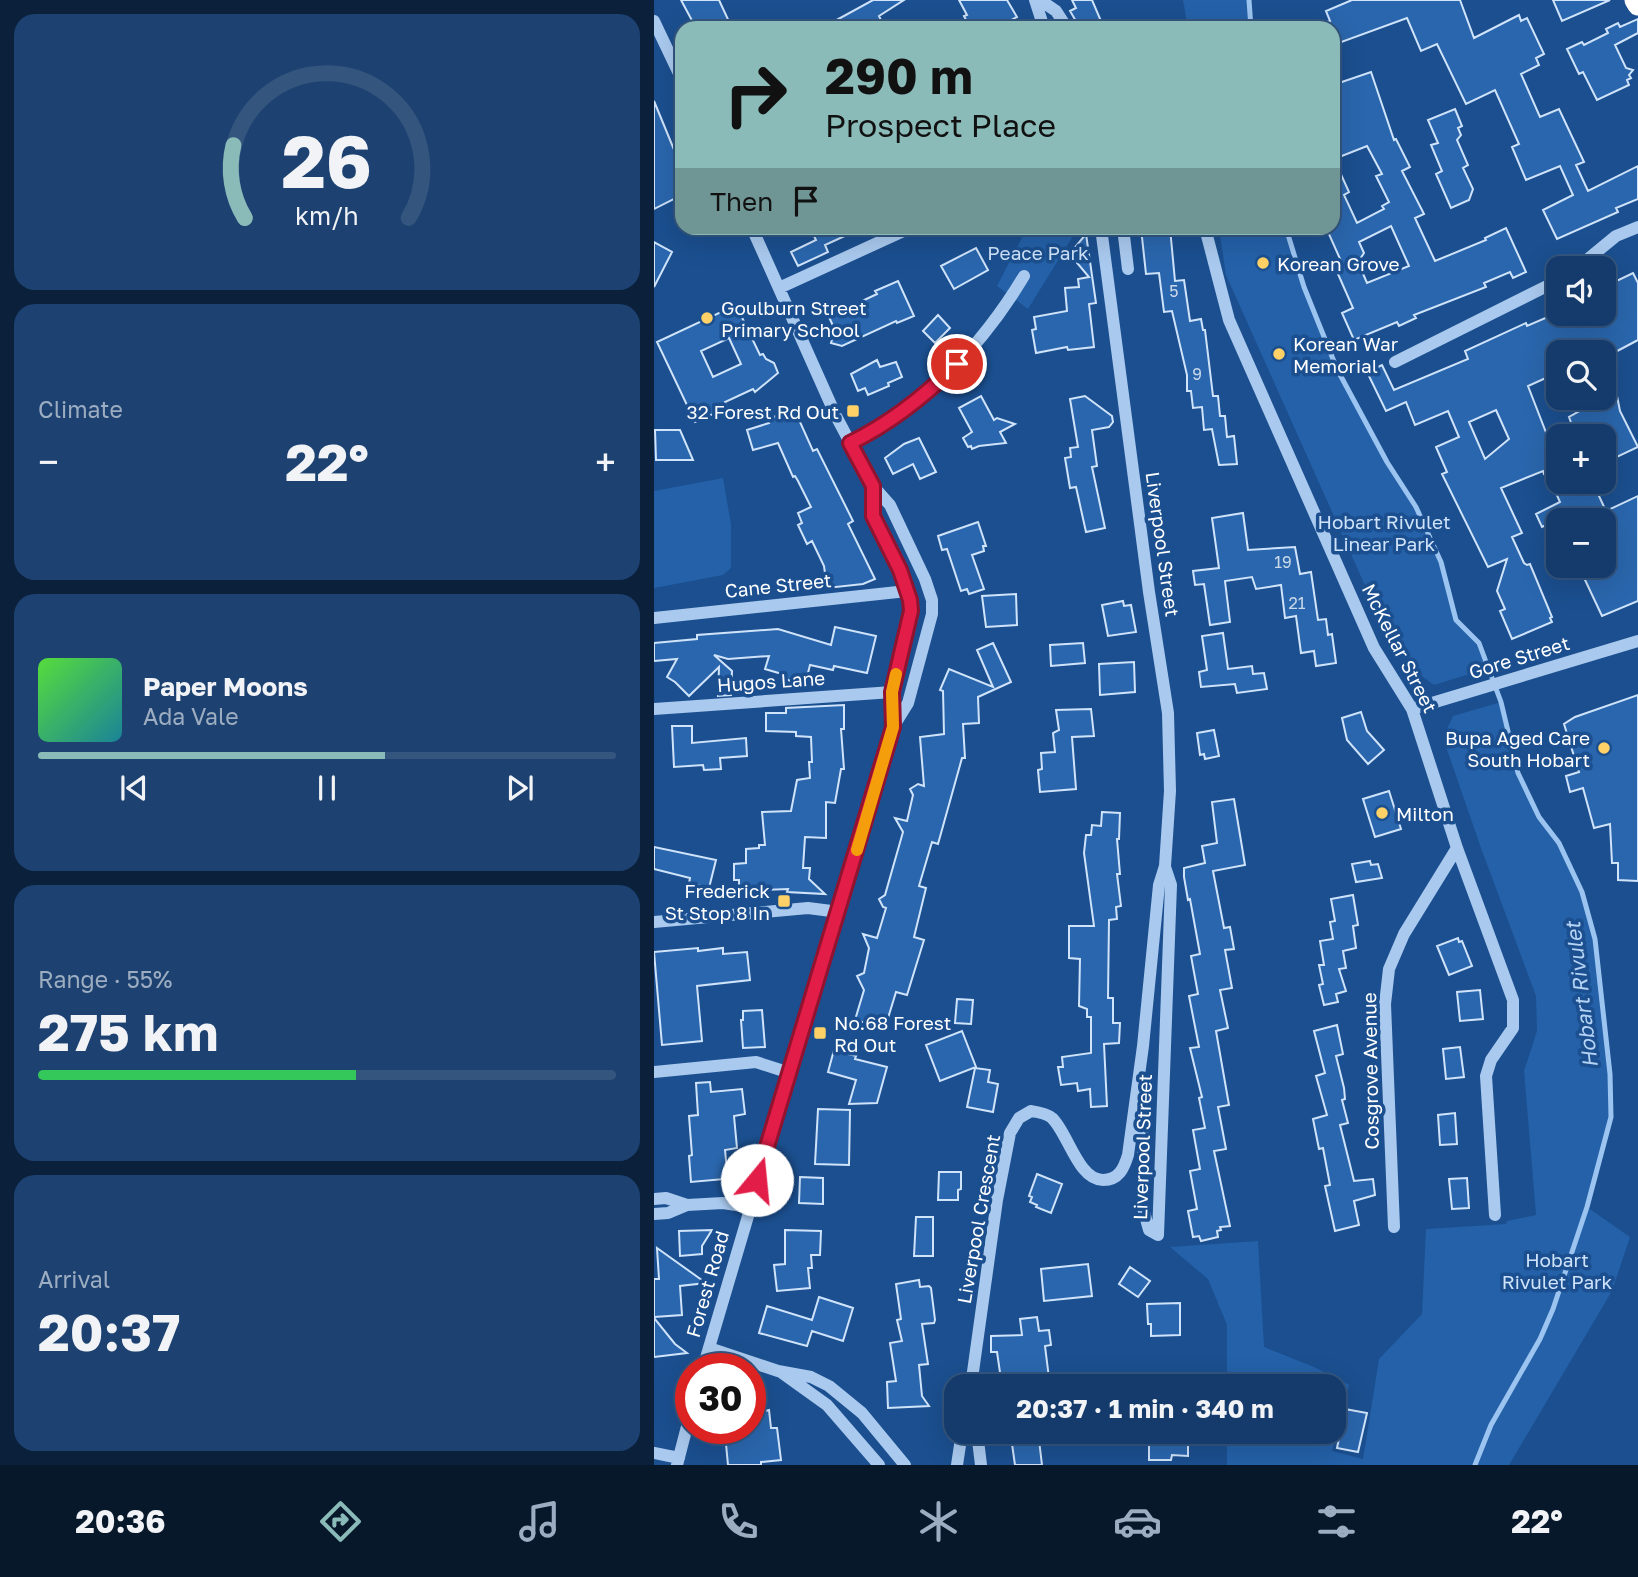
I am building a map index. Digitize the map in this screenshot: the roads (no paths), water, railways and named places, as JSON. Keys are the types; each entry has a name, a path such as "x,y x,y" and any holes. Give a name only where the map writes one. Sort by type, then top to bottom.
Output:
{"highway":[{"path":"1635,0 1638,5"}],"street":[{"path":"1035,0 1042,21"},
{"path":"1040,0 1056,11 1062,21"},
{"path":"654,21 675,65"},
{"path":"1592,256 1616,236 1638,227"},
{"name":"Forest Road","path":"708,1353 893,727 908,703 932,614 932,600 925,579 890,505 873,486 850,443 754,235"},
{"path":"779,288 895,235"},
{"name":"Liverpool Street","path":"1102,235 1168,713 1170,791 1165,866 1159,885 1143,1046 1128,1155 1123,1170"},
{"path":"1124,235 1128,269"},
{"name":"McKellar Street","path":"1207,235 1229,320 1374,648 1412,709 1457,848 1513,1000 1513,1028 1491,1060 1486,1076 1495,1216"},
{"path":"850,443 876,430 929,393 957,364 1012,297 1024,276"},
{"path":"1395,362 1546,286"},
{"name":"Forest Road","path":"873,486 873,516 900,570 911,611 892,692 893,727"},
{"name":"Cane Street","path":"654,618 907,591"},
{"name":"Gore Street","path":"1412,709 1638,642"},
{"name":"Hugos Lane","path":"654,709 892,692"},
{"name":"Cosgrove Avenue","path":"1394,1227 1385,1004 1389,969 1404,933 1457,848"},
{"name":"Liverpool Street","path":"1143,1046 1143,1208 1149,1230 1158,1235 1171,885 1165,866"},
{"path":"654,922 808,908 839,912"},
{"path":"654,1072 756,1062 790,1073"},
{"name":"Liverpool Crescent","path":"973,1374 997,1200 1010,1133 1019,1118 1031,1111 1052,1118 1085,1171 1096,1180 1110,1180 1123,1170"},
{"path":"654,1199 666,1198 687,1205"},
{"path":"654,1214 668,1213 687,1205 723,1203 749,1207"},
{"path":"709,1348 778,1371 811,1377 830,1386 862,1413 905,1465"},
{"path":"778,1371 827,1405 879,1465"},
{"path":"654,1453 678,1462 683,1444"},
{"path":"957,1465 960,1444"},
{"path":"978,1444 981,1465"}],"waterway":[{"name":"Hobart Rivulet","path":"1249,0 1250,21"},
{"name":"Hobart Rivulet","path":"1288,235 1304,287 1337,369 1387,462 1416,507 1441,562 1456,620 1479,643 1501,702 1518,773 1539,817 1559,843 1582,892 1595,939 1610,1074 1611,1117 1587,1207 1553,1309 1540,1339 1491,1425 1475,1465"}],"place":[{"name":"Korean Grove","path":"1263,263"},
{"name":"Goulburn Street Primary School","path":"707,318"},
{"name":"Korean War Memorial","path":"1279,354"},
{"name":"32 Forest Rd Out","path":"853,411"},
{"name":"Bupa Aged Care South Hobart","path":"1604,748"},
{"name":"Milton","path":"1382,813"},
{"name":"Frederick St Stop 8 In","path":"784,901"},
{"name":"No.68 Forest Rd Out","path":"820,1033"}],"park label":[{"name":"Peace Park","path":"1038,252"},
{"name":"Hobart Rivulet Linear Park","path":"1384,532"},
{"name":"Hobart Rivulet Park","path":"1557,1270"}]}
